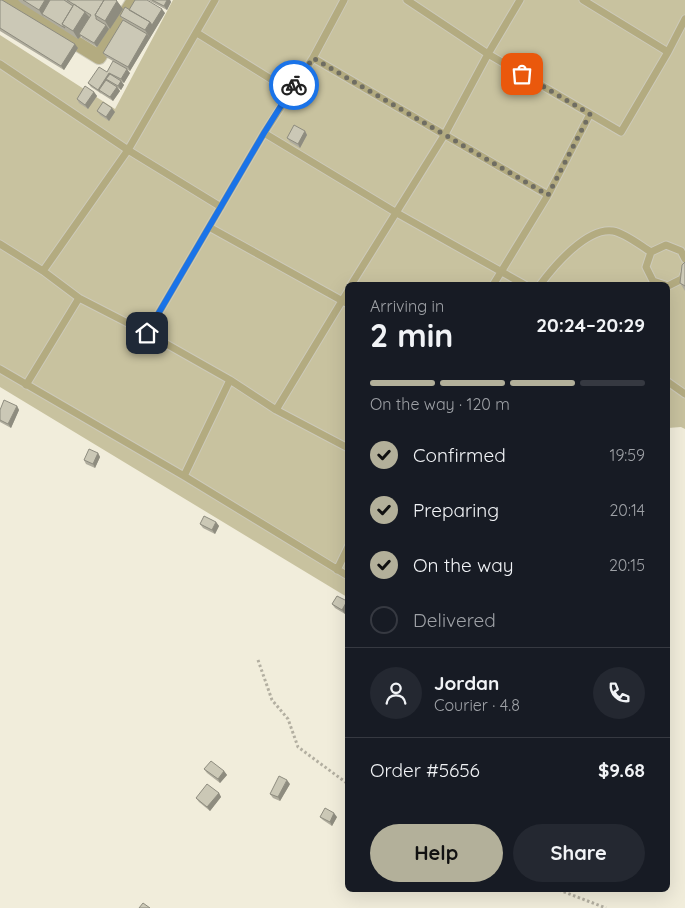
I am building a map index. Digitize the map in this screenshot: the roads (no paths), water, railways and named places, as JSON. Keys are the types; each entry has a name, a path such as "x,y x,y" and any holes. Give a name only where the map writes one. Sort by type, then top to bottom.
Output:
{"street":[{"path":"6,0 99,58 128,2"}],"lane":[{"path":"43,271 128,150 215,0"},
{"path":"147,333 264,133 313,58 344,0"},
{"path":"407,0 488,54 621,132 685,19"},
{"path":"353,282 445,134 488,54 520,0"},
{"path":"582,0 668,52"},
{"path":"197,33 290,91"},
{"path":"313,58 548,195"},
{"path":"0,64 128,150 221,207"},
{"path":"495,282 548,195 590,114"},
{"path":"264,133 395,212 519,282"},
{"path":"209,228 345,302 276,410"},
{"path":"542,282 554,265 578,245 600,232 615,231 652,252"},
{"path":"0,244 43,271 79,298 147,333 230,380 276,410 345,446"},
{"path":"656,282 653,281 646,267 652,252 666,245 681,250 685,259"},
{"path":"670,284 682,279 685,272"},
{"path":"26,385 79,298"},
{"path":"0,369 184,476 345,574"},
{"path":"184,476 230,380"},
{"path":"670,383 685,394"},
{"path":"337,570 345,553"}]}
